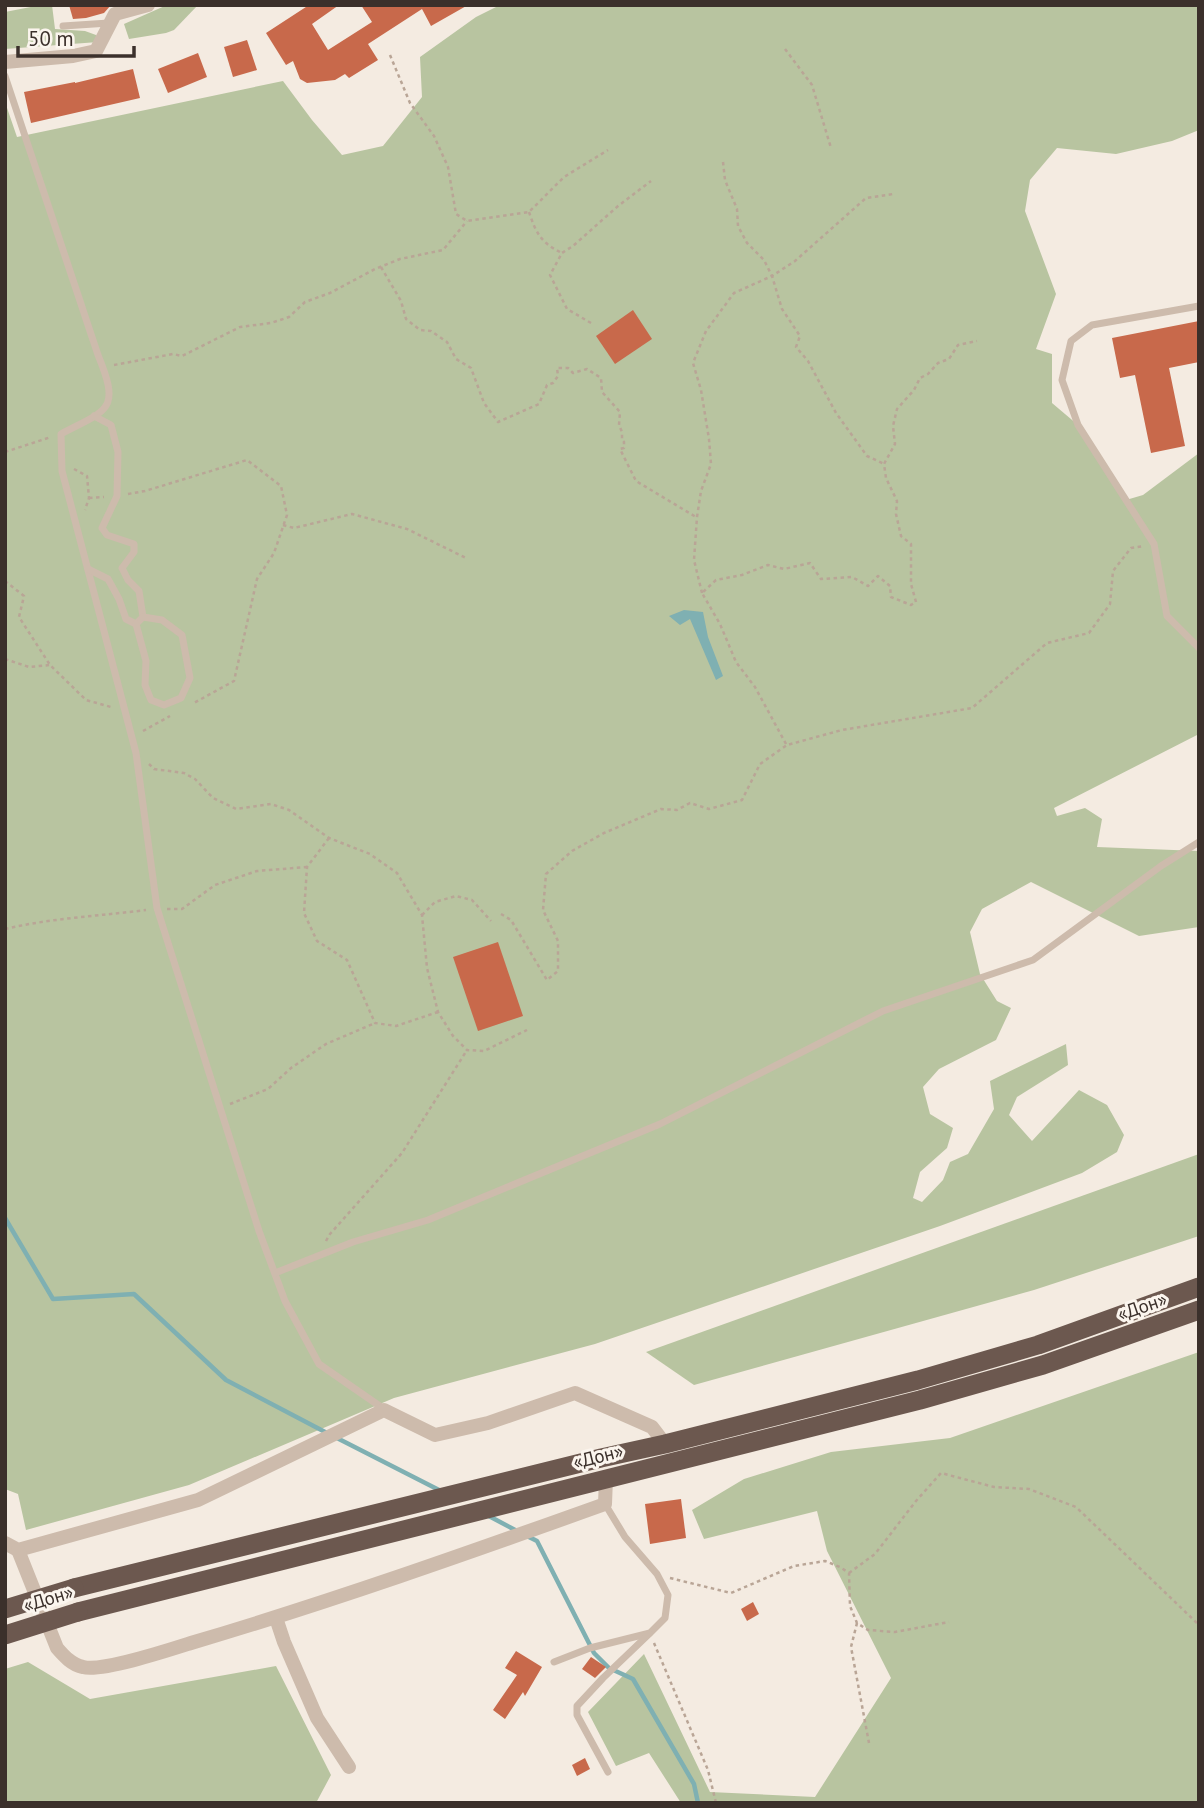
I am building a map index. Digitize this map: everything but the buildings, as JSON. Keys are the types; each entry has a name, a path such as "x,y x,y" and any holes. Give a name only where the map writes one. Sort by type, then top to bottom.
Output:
{"highway":[{"name":"«Дон»","path":"5,1609 74,1588 918,1380 1024,1349 1199,1287"},
{"name":"«Дон»","path":"5,1635 78,1612 1031,1369 1199,1310"}],"street":[{"path":"5,62 73,56 96,51 115,14 122,8 148,5"},
{"path":"606,1478 605,1504 276,1618 102,1667 82,1667 57,1648 12,1547 198,1500 384,1410 435,1434 488,1423 575,1393 652,1427 665,1444"},
{"path":"276,1618 317,1718 349,1767"}],"lane":[{"path":"63,26 110,23"},
{"path":"5,76 107,377 110,398 106,408 61,434 62,471 136,753 157,908 259,1231 285,1301 319,1364 384,1410"},
{"path":"1199,306 1093,326 1071,341 1062,380 1078,425 1154,544 1167,617 1199,649"},
{"path":"94,416 111,425 118,452 117,496 102,528 107,535 134,544 134,552 122,568 128,580 139,591 143,617"},
{"path":"88,569 108,579 126,620 136,624"},
{"path":"136,624 146,661 145,685 151,700 164,705 181,698 190,678 182,635 162,620 143,617"},
{"path":"136,624 143,617"},
{"path":"275,1273 353,1241 428,1220 660,1124 883,1011 1033,960 1161,866 1199,842"},
{"path":"605,1504 625,1538 657,1574 668,1595 665,1618 577,1706 576,1715 608,1772"},
{"path":"554,1662 590,1648 650,1633"}],"path":[{"path":"785,49 812,85 831,148"},
{"path":"390,55 410,103 433,135 448,167 456,214 467,221 529,212 564,177 608,150"},
{"path":"723,162 725,180 737,208 737,226 747,243 764,260 772,276 782,309 800,336 796,347 808,362 836,413 867,456 884,464"},
{"path":"591,323 567,309 550,275 562,253 651,181"},
{"path":"787,745 755,687 736,662 720,624 702,593 694,560 697,517 701,491 711,464 701,390 693,363 706,331 734,293 772,276 794,261 866,198 893,194"},
{"path":"529,212 533,225 546,245 562,253"},
{"path":"107,377 114,365 173,354 182,356 240,327 271,323 289,317 305,302 330,293 381,267 400,259 443,250 467,221"},
{"path":"381,267 401,301 406,320 420,330 431,331 447,342 456,359 471,368 484,403 498,422 539,404 547,385 553,383 558,376 557,368 568,368 573,373 587,369 601,377 602,392 620,412 619,425 624,442 624,448 620,449 636,481 697,517"},
{"path":"702,593 716,580 742,575 768,565 784,569 810,563 821,579 852,577 868,586 878,576 890,586 891,597 911,605 916,602 911,584 911,544 901,536 896,514 897,501 886,478 884,464 895,444 893,426 897,409 914,390 920,378 938,363 949,359 958,345 977,341"},
{"path":"5,452 61,434"},
{"path":"89,498 145,491 247,460 281,486 287,515 274,553 257,579 234,681 189,706"},
{"path":"62,461 86,476 89,498 77,529"},
{"path":"284,524 295,528 352,514 407,529 466,558"},
{"path":"501,914 511,920 547,980 558,971 558,941 543,910 546,874 572,850 661,809 677,810 690,803 709,809 742,800 760,764 787,745 842,730 972,708 1047,643 1089,633 1110,604 1113,571 1131,548 1154,544"},
{"path":"5,581 24,596 19,617 50,665 86,700 124,710"},
{"path":"5,659 29,667 50,665"},
{"path":"131,737 177,712"},
{"path":"136,753 154,769 184,774 195,779 213,798 236,809 271,804 289,810 329,838 370,853 397,873 422,915 427,968 438,1012 453,1036 467,1050 484,1051 527,1030"},
{"path":"329,838 307,867 304,913 317,941 347,961 376,1023"},
{"path":"5,929 62,919 157,908 182,909 215,885 257,871 307,867"},
{"path":"422,915 435,902 456,896 472,900 491,921"},
{"path":"220,1107 268,1089 291,1068 326,1044 376,1023 396,1026 438,1012"},
{"path":"317,1257 330,1234 402,1153 467,1050"},
{"path":"849,1573 875,1554 941,1473 994,1486 1029,1489 1076,1507 1199,1625"},
{"path":"657,1574 731,1593 794,1566 825,1561 849,1573"},
{"path":"849,1573 850,1606 857,1623 851,1647 869,1743"},
{"path":"857,1623 869,1630 895,1632 949,1622"},
{"path":"650,1633 708,1770 716,1803"}],"green space":[{"path":"52,5 55,29 85,31 96,35 98,42 5,49 5,12"},
{"path":"167,5 198,5 174,30 129,39 124,24"},
{"path":"500,5 1199,5 1199,130 1172,141 1116,154 1057,148 1030,180 1025,211 1056,294 1036,349 1052,354 1052,403 1078,425 1126,500 1143,495 1199,453 1199,734 1054,808 1057,816 1085,808 1102,819 1097,847 1199,851 1199,927 1139,936 1031,882 982,909 970,932 980,974 997,1001 1011,1008 996,1040 939,1069 923,1087 930,1114 953,1128 947,1148 920,1172 913,1198 922,1202 943,1180 950,1162 968,1154 994,1109 990,1081 1066,1044 1068,1065 1017,1097 1009,1115 1032,1141 1079,1090 1107,1105 1124,1135 1117,1152 1082,1173 940,1226 595,1344 394,1398 189,1485 26,1530 18,1494 5,1489 5,102 17,137 283,81 342,155 383,146 422,97 420,57 476,17"},
{"path":"1199,1154 1199,1236 1034,1290 694,1385 646,1352"},
{"path":"1199,1352 1199,1803 681,1803 649,1753 616,1766 588,1712 644,1654 710,1792 815,1797 891,1678 827,1551 817,1511 704,1539 692,1510 744,1479 831,1452 950,1438"},
{"path":"28,1662 90,1699 276,1666 331,1775 316,1803 5,1803 5,1669"}],"water":[{"path":"684,610 703,612 708,637 723,676 716,680 690,619 680,625 669,616"}],"waterway":[{"path":"5,1218 53,1299 134,1294 226,1380 327,1433"},
{"path":"335,1437 439,1490"},
{"path":"487,1515 517,1531"},
{"path":"527,1536 537,1541 594,1653 609,1668 633,1679 694,1784 698,1803"}]}
